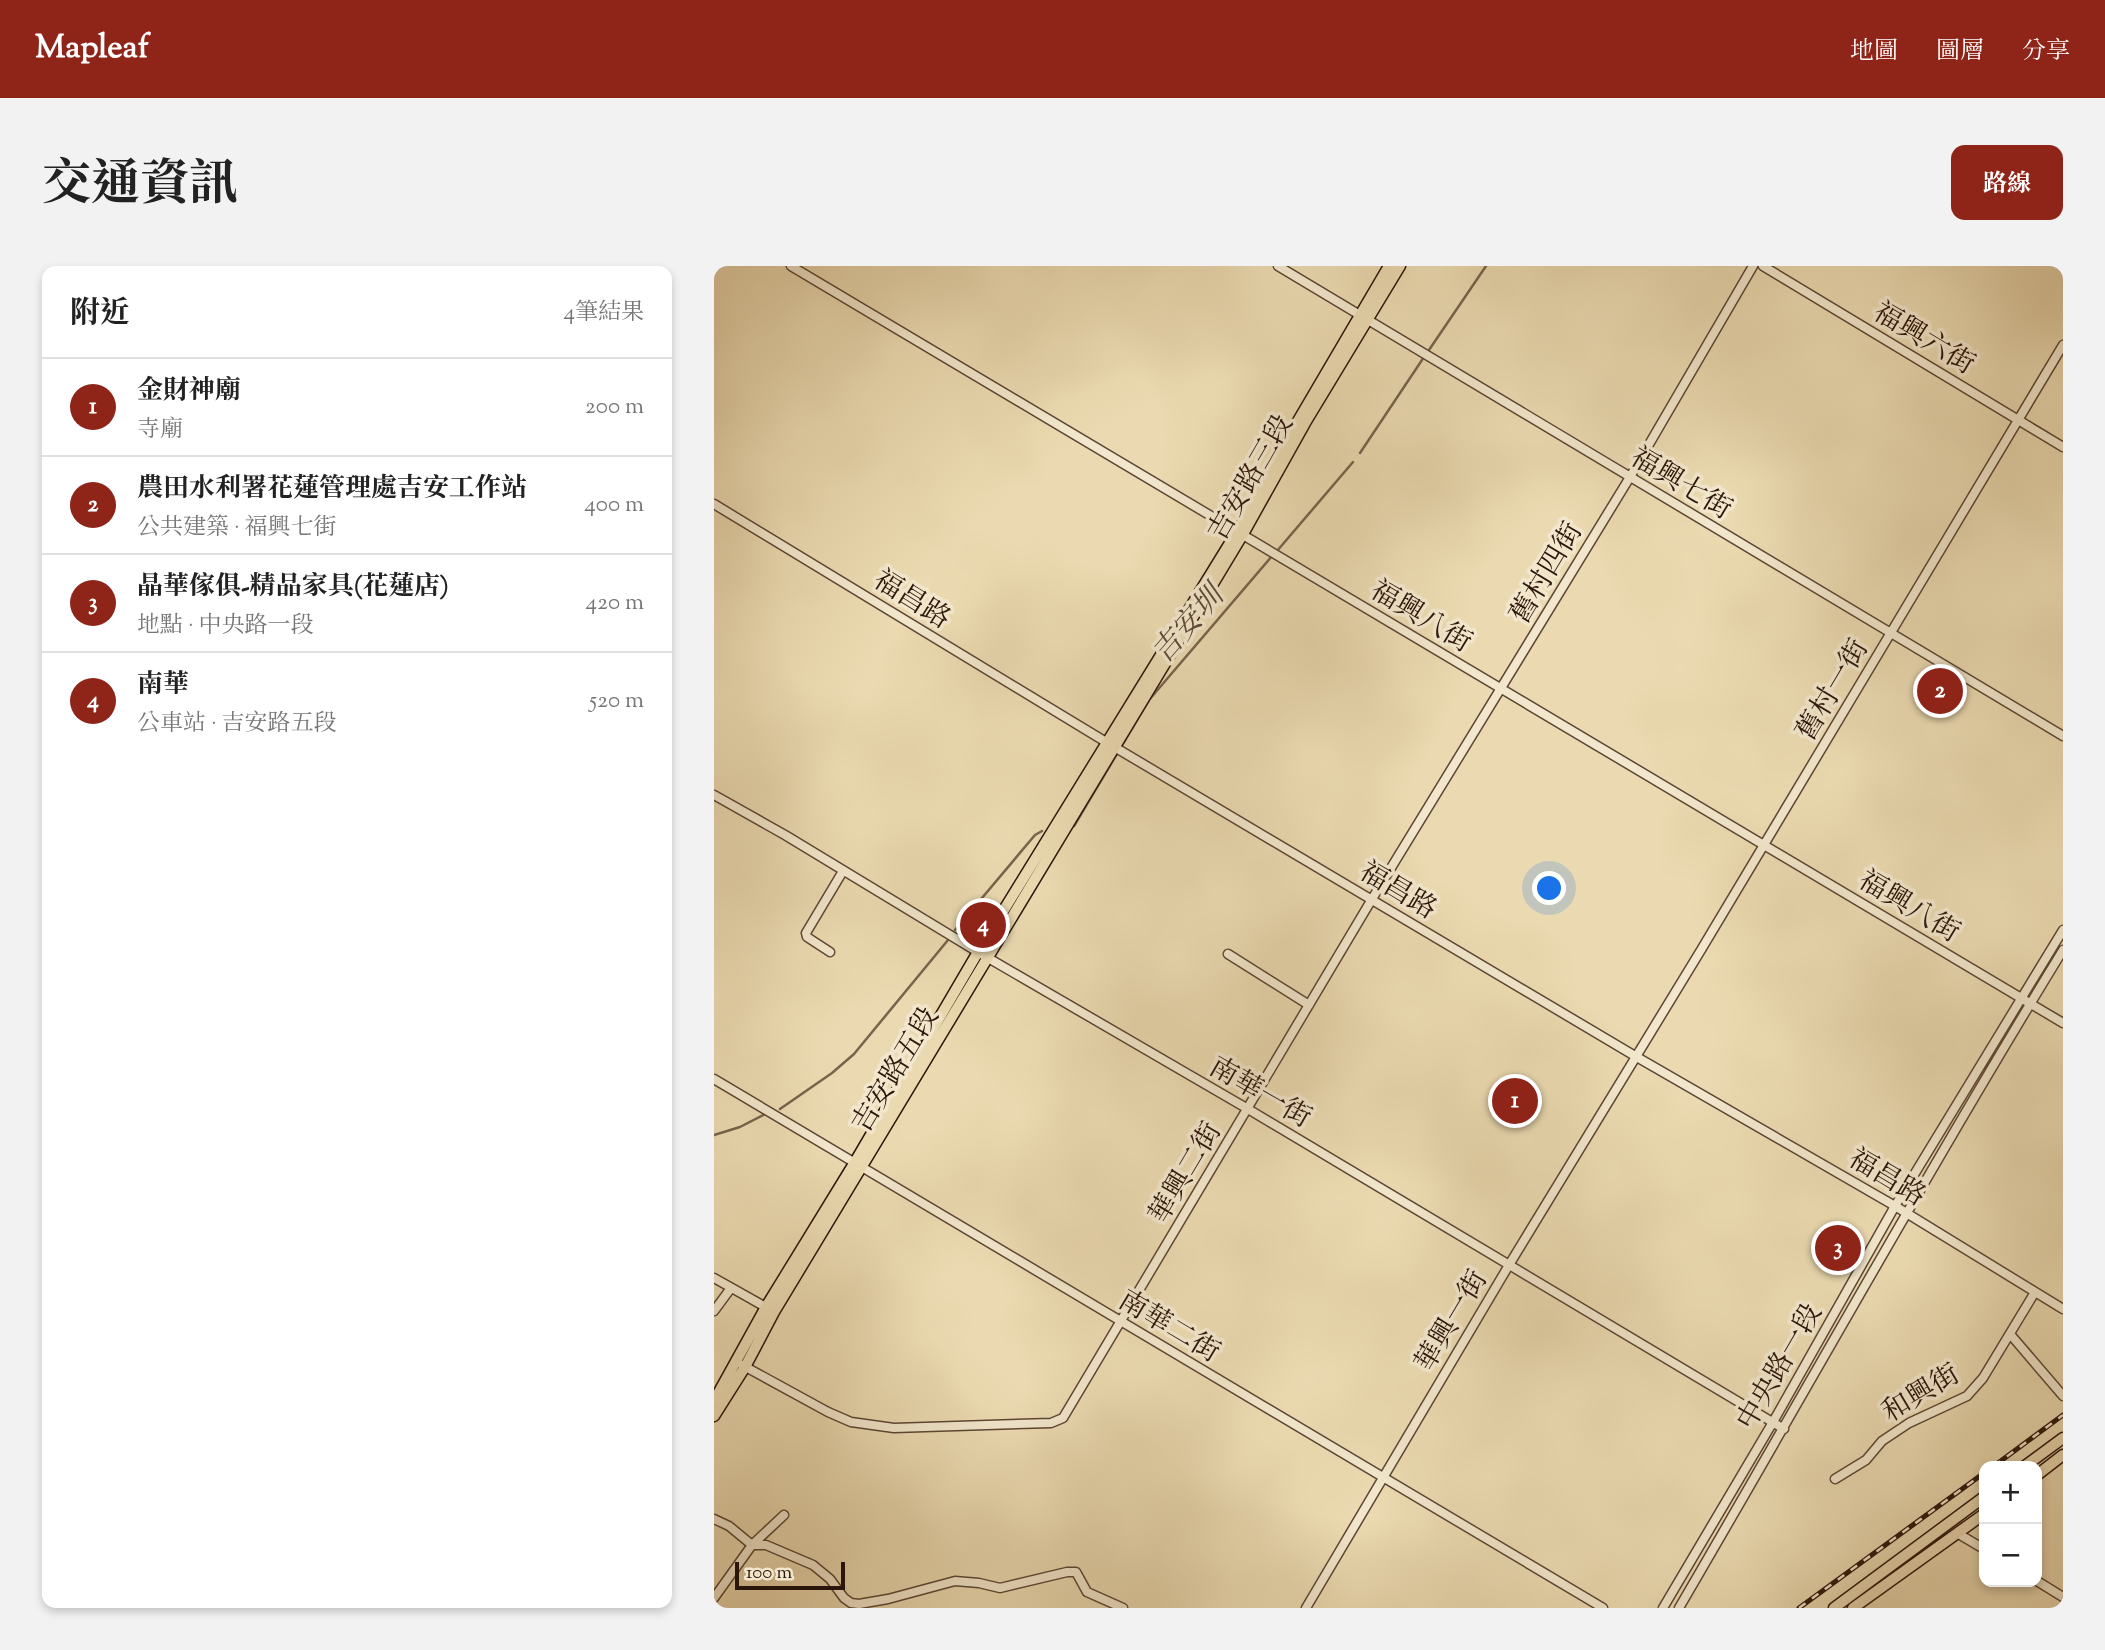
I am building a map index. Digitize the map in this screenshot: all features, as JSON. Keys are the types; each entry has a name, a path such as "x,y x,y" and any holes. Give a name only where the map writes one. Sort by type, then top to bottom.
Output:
{"main road":[{"name":"吉安路三段","path":"1111,744 1305,424 1365,317 1389,266"},
{"name":"吉安路三段","path":"1365,317 1400,266"},
{"name":"吉安路五段","path":"858,1164 978,952 1111,744"},
{"name":"吉安路五段","path":"714,1416 770,1309 989,957 1111,744"},
{"name":"吉安路五段","path":"714,1401 740,1365"},
{"path":"2032,1461 2063,1438"},
{"path":"2042,1471 2063,1455"},
{"path":"1834,1608 1979,1501"},
{"path":"1853,1608 1979,1518"}],"street":[{"name":"福興八街","path":"791,266 2063,1023"},
{"name":"福興七街","path":"1278,266 2063,736"},
{"name":"舊村四街","path":"1372,899 1630,477 1753,266"},
{"name":"福興六街","path":"1763,266 2063,447"},
{"name":"舊村一街","path":"1635,1056 2063,345"},
{"name":"福昌路","path":"714,504 1111,744 1635,1056 1895,1206 2063,1309"},
{"name":"南華一街","path":"714,795 1784,1429"},
{"path":"830,952 807,937 806,933 843,871"},
{"name":"華興二街","path":"740,1365 851,1422 894,1428 1051,1423 1063,1418 1372,899"},
{"name":"中央路一段","path":"1664,1606 1773,1422 1895,1206 2063,930"},
{"name":"中央路一段","path":"1679,1608 1906,1213 2063,950"},
{"path":"1228,954 1309,1005"},
{"name":"華興一街","path":"1306,1608 1635,1056"},
{"name":"南華二街","path":"714,1079 1602,1608"},
{"path":"714,1278 770,1309"},
{"path":"714,1311 732,1288"},
{"name":"和興街","path":"1835,1479 1866,1460 1882,1441 1909,1423 1967,1396 1983,1378 2035,1292"},
{"path":"2010,1334 2063,1396"},
{"path":"714,1598 751,1545 785,1515"},
{"path":"714,1519 729,1526 751,1545 766,1545 813,1565 830,1579 851,1603 888,1599 955,1581 1000,1588 1076,1572 1087,1592 1123,1608"},
{"path":"1958,1533 1979,1546"},
{"path":"2042,1584 2063,1597"},
{"path":"1656,1608 1664,1606"}],"waterway":[{"name":"吉安圳","path":"1429,350 1486,266"},
{"name":"吉安圳","path":"1360,453 1424,357"},
{"name":"吉安圳","path":"1277,551 1353,462"},
{"name":"吉安圳","path":"1070,827 1074,826 1149,700 1272,556"},
{"name":"吉安圳","path":"955,930 1035,835 1042,831"},
{"name":"吉安圳","path":"780,1109 832,1073 854,1054 948,940"},
{"name":"吉安圳","path":"714,1135 740,1127 767,1113"}],"railway":[{"path":"2001,1461 2063,1415"},
{"path":"1799,1608 1979,1477"}],"place":[{"name":"農田水利署花蓮管理處吉安工作站","path":"1940,691"},
{"name":"南華","path":"983,925"},
{"name":"金財神廟","path":"1515,1101"},
{"name":"晶華傢俱-精品家具(花蓮店)","path":"1838,1248"}]}
